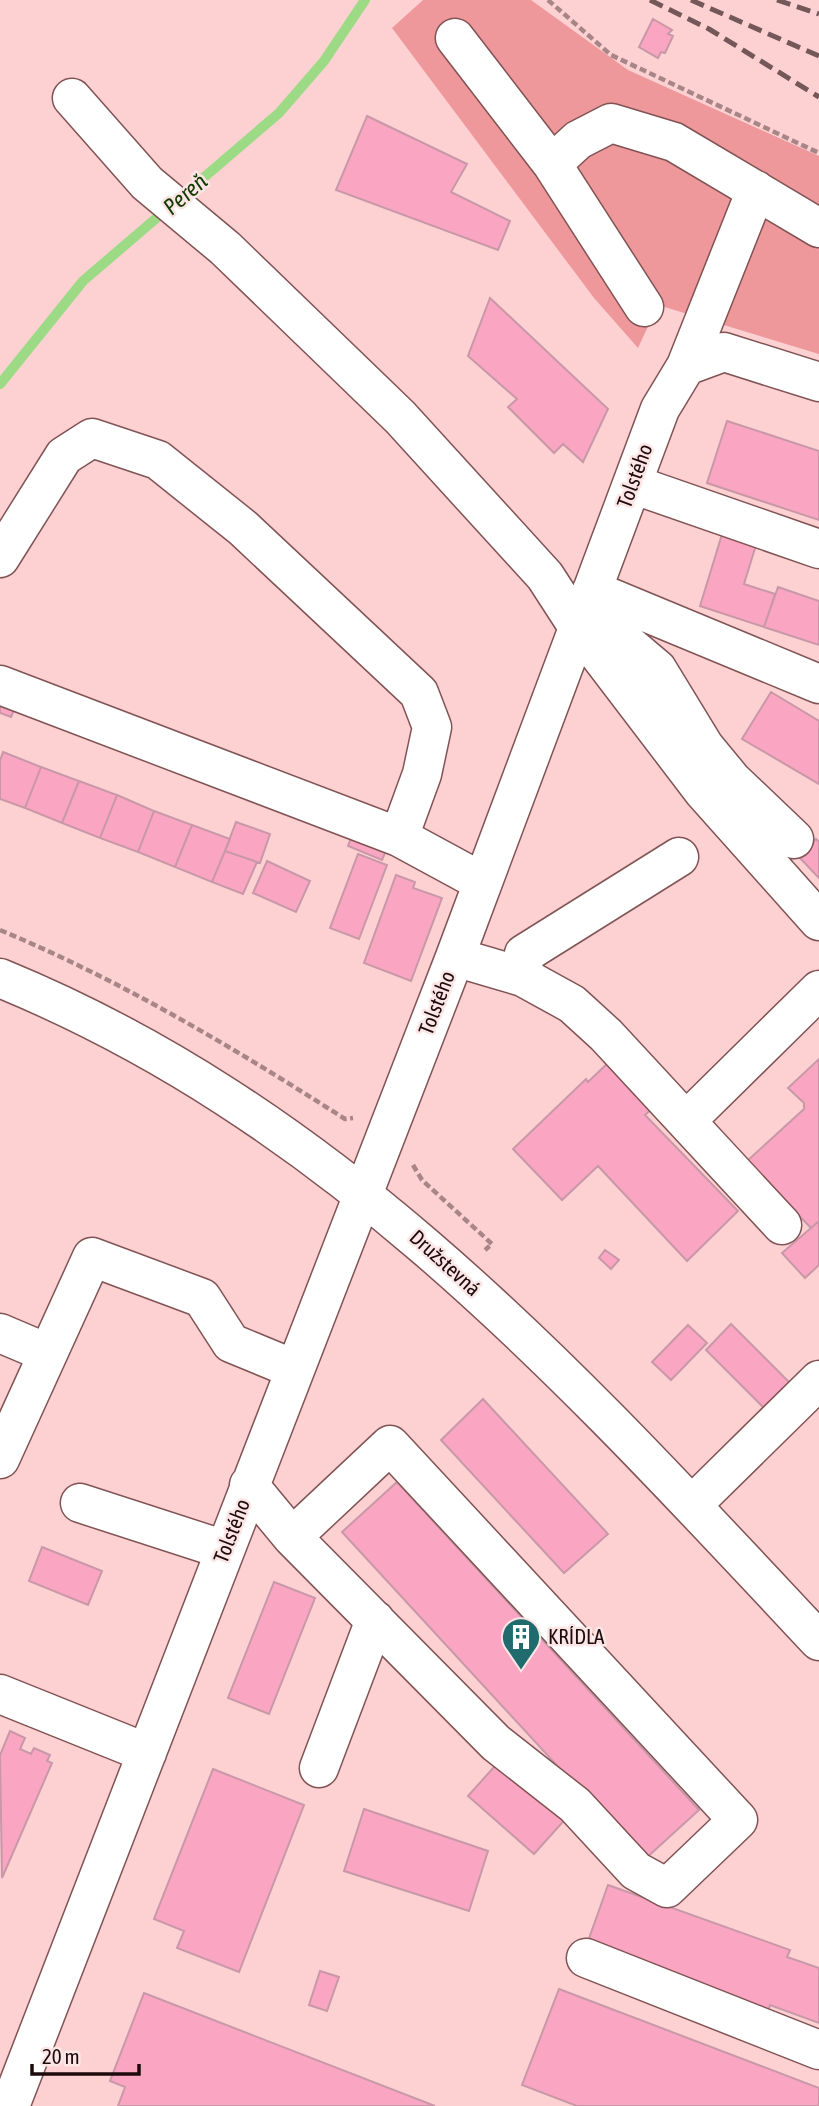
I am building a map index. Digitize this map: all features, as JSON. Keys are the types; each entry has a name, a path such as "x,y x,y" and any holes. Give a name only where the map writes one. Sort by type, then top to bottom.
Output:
{"street":[{"path":"455,38 552,164 644,307"},
{"path":"72,98 147,183 225,248 400,417 545,576 578,626 703,790 819,921"},
{"path":"552,164 578,140 611,123 674,142 819,228"},
{"name":"Tolstého","path":"10,2106 455,957 660,410 686,366 756,190"},
{"path":"686,366 724,352 819,382"},
{"path":"0,558 64,456 92,438 158,460 243,528 419,693 432,727 422,774 399,837"},
{"path":"632,484 819,549"},
{"path":"592,590 819,684"},
{"path":"578,626 618,636 657,669 718,763 794,839"},
{"path":"0,685 399,837 482,882"},
{"path":"523,977 524,954 678,857"},
{"name":"Tolstého","path":"455,957 523,977 572,1004 782,1225"},
{"name":"Družstevná","path":"0,978 70,1009 176,1067 285,1135 362,1192 415,1236 561,1370 819,1641"},
{"path":"686,1121 819,990"},
{"path":"0,1459 92,1256 201,1297 231,1343 294,1369"},
{"path":"0,1333 47,1353"},
{"path":"692,1505 819,1380"},
{"path":"249,1485 292,1537 496,1743 575,1805 636,1871 667,1888 738,1820 390,1445 292,1537"},
{"path":"80,1503 225,1550"},
{"path":"319,1768 374,1620"},
{"path":"0,1694 147,1753"},
{"path":"586,1958 819,2050"}],"path":[{"path":"548,0 611,55 819,153"}],"shaded area":[{"path":"423,0 531,0 628,70 819,156 819,354 658,305 638,348 594,298 392,28"}],"building":[{"path":"653,19 672,30 668,34 673,36 665,53 661,52 658,58 639,47"},
{"path":"367,116 467,164 451,192 510,221 498,250 336,190"},
{"path":"490,298 608,409 583,462 563,444 554,453 508,407 517,399 468,356"},
{"path":"727,421 819,451 819,520 707,483"},
{"path":"723,531 757,542 744,584 775,594 764,627 700,606"},
{"path":"778,587 819,601 819,645 764,627"},
{"path":"771,692 819,721 819,784 742,739"},
{"path":"0,697 17,703 11,717 0,713"},
{"path":"3,752 41,767 25,808 0,799 0,761"},
{"path":"41,767 79,781 62,823 25,808"},
{"path":"79,781 117,795 100,838 62,823"},
{"path":"117,795 154,811 138,852 100,838"},
{"path":"154,811 192,825 175,867 138,852"},
{"path":"236,822 270,834 260,863 225,851"},
{"path":"192,825 230,839 212,882 175,867"},
{"path":"354,830 389,844 382,860 348,846"},
{"path":"816,839 819,842 819,878 798,856"},
{"path":"225,851 257,862 243,894 212,882"},
{"path":"358,854 387,865 359,939 330,928"},
{"path":"267,861 310,881 296,912 253,893"},
{"path":"396,875 415,882 413,888 442,898 411,981 364,963"},
{"path":"819,1059 819,1221 811,1228 747,1161 804,1109 804,1103 788,1088"},
{"path":"611,1060 655,1106 645,1115 738,1211 687,1261 598,1166 562,1200 513,1149 586,1079 588,1082"},
{"path":"819,1221 819,1265 805,1278 782,1253"},
{"path":"605,1250 619,1260 611,1269 599,1258"},
{"path":"731,1324 794,1387 769,1413 706,1350"},
{"path":"688,1325 707,1343 671,1380 652,1362"},
{"path":"483,1399 608,1534 564,1573 441,1440"},
{"name":"KRÍDLA","path":"397,1482 699,1810 644,1860 342,1532"},
{"path":"42,1547 102,1571 88,1605 29,1581"},
{"path":"274,1582 315,1598 269,1714 228,1698"},
{"path":"10,1731 25,1738 20,1749 31,1754 34,1748 50,1755 47,1761 52,1763 2,1878 0,1755"},
{"path":"503,1757 569,1815 534,1854 468,1796"},
{"path":"213,1769 304,1805 239,1972 177,1948 184,1931 154,1919"},
{"path":"364,1809 488,1851 469,1911 344,1871"},
{"path":"608,1885 790,1950 787,1957 819,1968 819,2023 770,2005 768,2012 586,1947"},
{"path":"320,1971 339,1977 327,2011 309,2005"},
{"path":"559,1989 819,2088 819,2106 577,2106 522,2085"},
{"path":"144,1993 435,2106 118,2106 125,2087 110,2081"}],"waterway":[{"name":"Pereň","path":"0,384 83,281 279,113 324,61 365,0"}],"railway":[{"path":"650,0 709,29 819,97"},
{"path":"691,0 819,56"},
{"path":"777,0 819,14"}],"place":[{"name":"KRÍDLA","path":"521,1671"}]}
